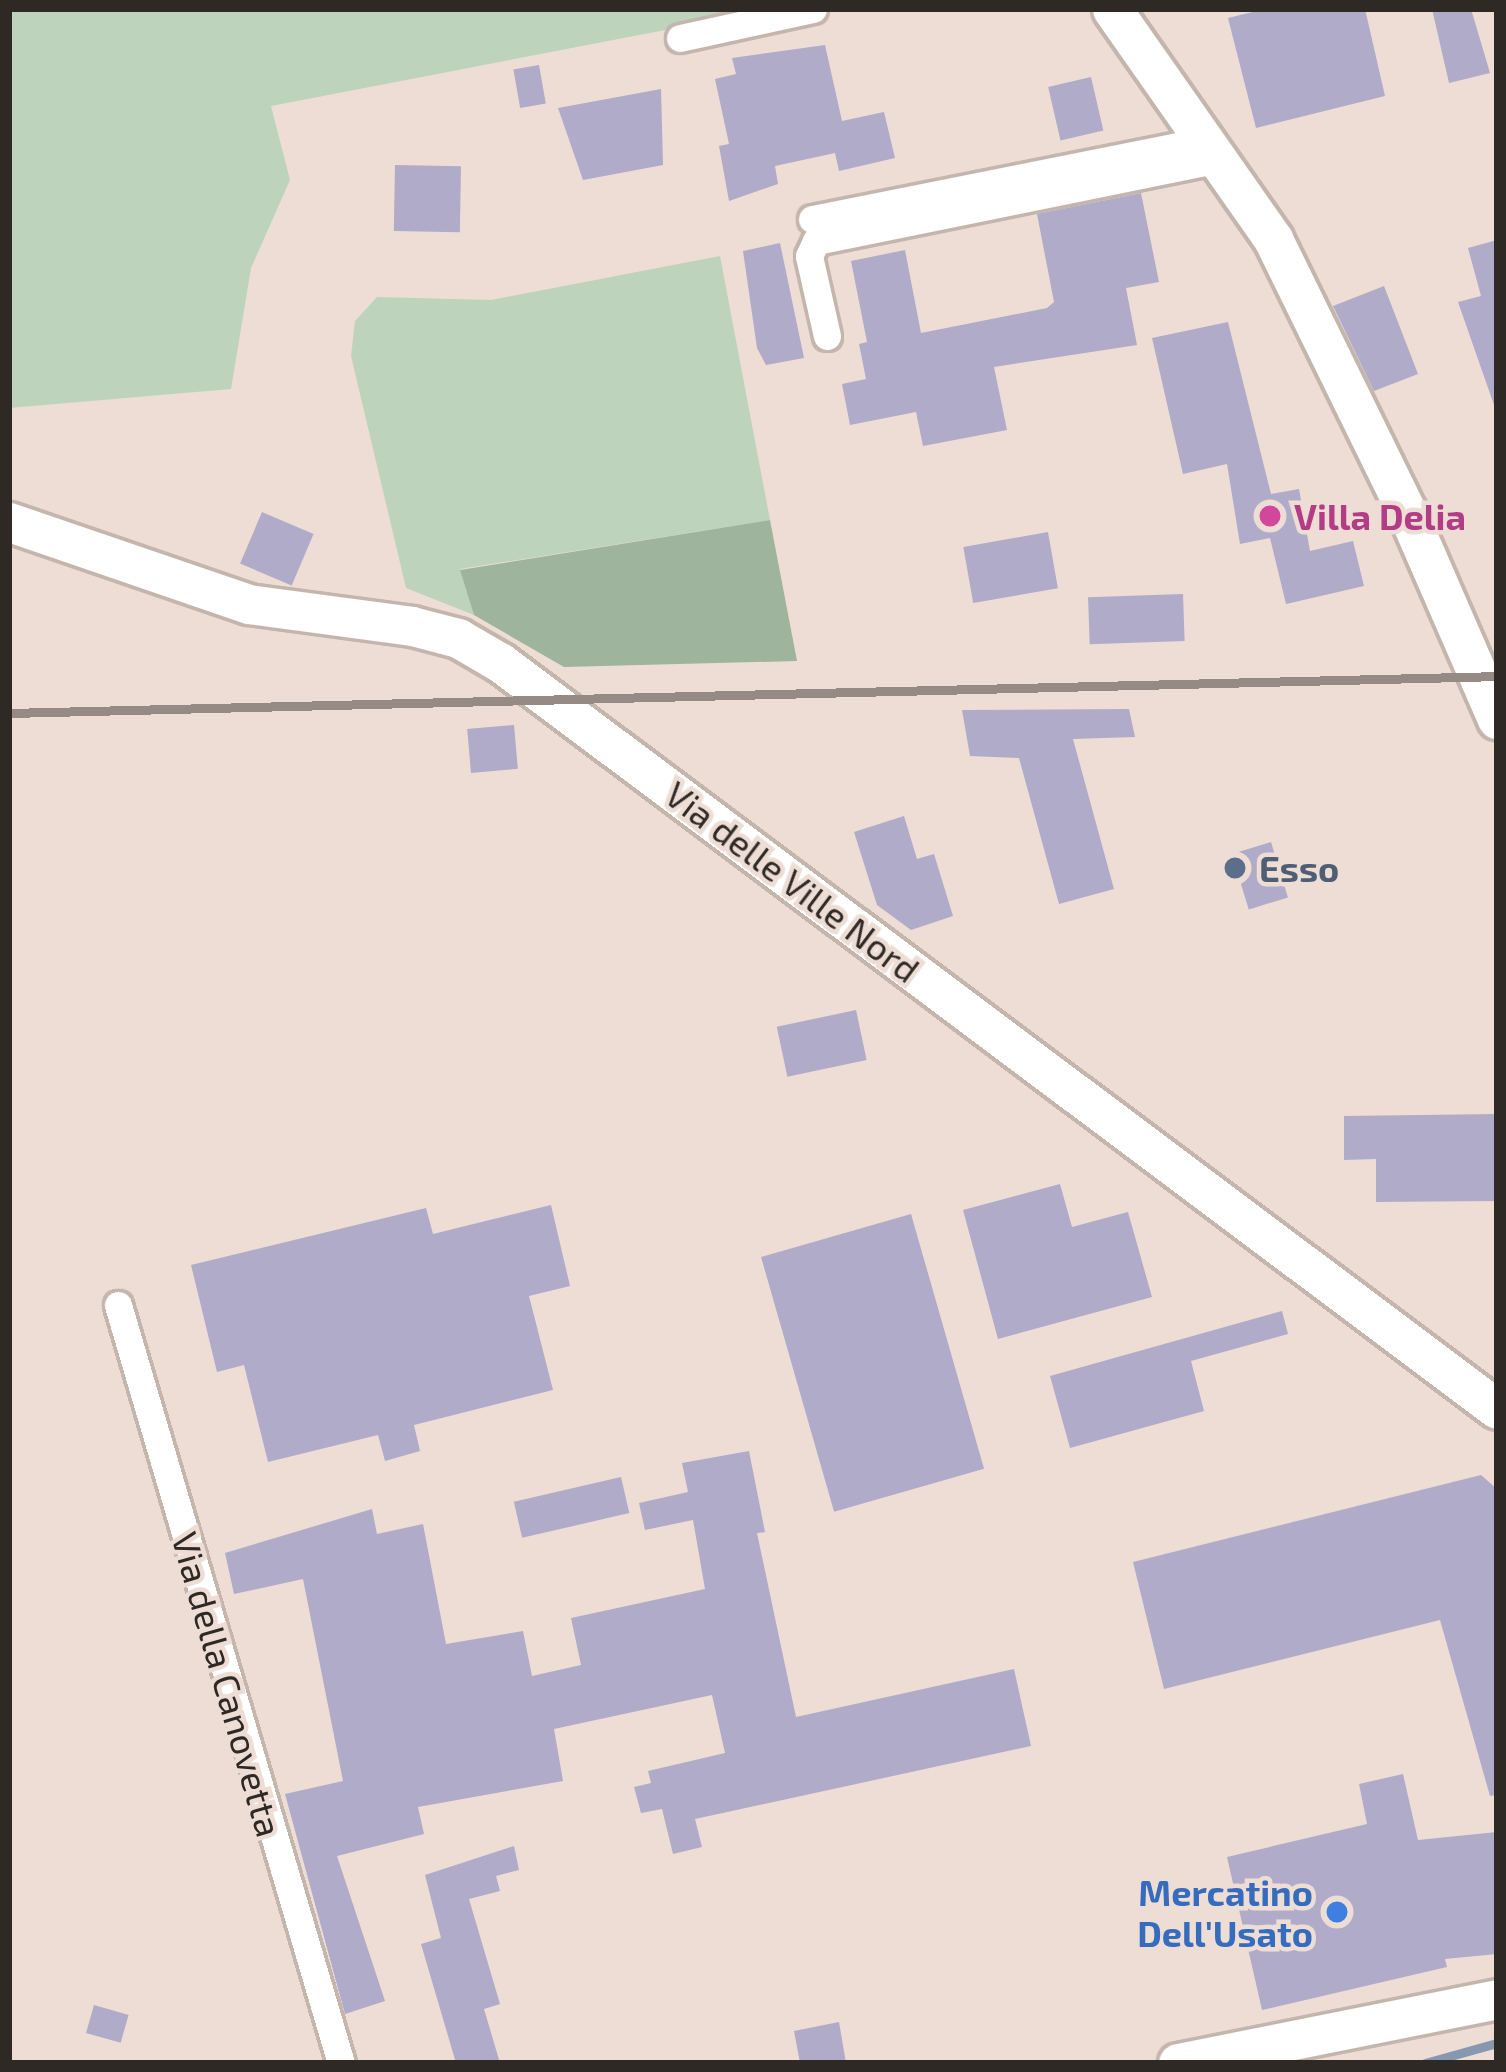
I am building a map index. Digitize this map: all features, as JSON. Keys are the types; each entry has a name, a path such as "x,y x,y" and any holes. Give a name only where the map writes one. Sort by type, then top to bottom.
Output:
{"street":[{"path":"680,38 813,9"},
{"path":"1112,9 1274,239 1379,453 1497,718"},
{"path":"812,219 1214,150"},
{"path":"827,336 809,256 816,241 1214,150"},
{"name":"Via delle Ville Nord","path":"9,522 248,604 412,626 458,638 501,663 1497,1408"},
{"name":"Via della Canovetta","path":"118,1305 341,2063"},
{"path":"1178,2063 1497,1999"}],"green space":[{"path":"9,9 774,9 271,106 290,180 251,268 231,389 9,408"},
{"path":"720,256 770,520 460,569 474,615 406,588 351,356 355,321 377,297 491,300"},
{"path":"770,520 797,661 564,667 474,615 460,570"}],"building":[{"path":"1265,9 1365,9 1385,96 1256,128 1228,18"},
{"path":"1432,9 1471,9 1490,73 1449,83"},
{"path":"825,45 842,121 884,112 895,158 839,171 835,153 775,166 778,184 729,201 719,146 729,144 715,79 736,74 732,58"},
{"path":"539,65 546,103 520,108 513,70"},
{"path":"1091,77 1103,131 1061,140 1048,87"},
{"path":"661,89 663,165 583,180 558,108"},
{"path":"395,165 461,166 460,232 394,231"},
{"path":"1141,193 1159,282 1126,288 1137,345 994,367 1007,430 923,446 916,412 850,425 842,384 866,379 859,344 867,342 851,261 905,250 921,333 1047,308 1054,302 1037,214"},
{"path":"1497,240 1494,405 1458,302 1481,296 1468,248"},
{"path":"780,243 804,358 766,365 757,348 743,251"},
{"path":"1384,286 1418,374 1374,391 1333,306"},
{"path":"1228,322 1271,494 1299,489 1310,551 1353,541 1364,586 1286,604 1270,538 1240,544 1227,464 1183,474 1152,338"},
{"path":"262,512 314,534 292,585 240,564"},
{"path":"1048,532 1058,588 973,603 963,547"},
{"path":"1183,594 1185,641 1090,644 1088,597"},
{"path":"1129,709 1135,737 1073,739 1114,889 1059,904 1019,758 970,756 962,710"},
{"path":"514,725 518,769 471,773 467,729"},
{"path":"904,816 917,859 934,854 953,916 911,930 877,905 854,832"},
{"path":"1271,842 1288,897 1249,909 1232,854"},
{"path":"856,1010 867,1060 787,1077 777,1027"},
{"path":"1497,1114 1497,1201 1376,1202 1376,1159 1344,1160 1344,1116"},
{"path":"1060,1184 1072,1227 1128,1212 1152,1297 998,1339 963,1210"},
{"path":"551,1205 570,1286 529,1296 553,1390 414,1425 420,1451 385,1461 378,1435 268,1462 244,1365 217,1372 191,1265 426,1208 433,1234"},
{"path":"911,1214 984,1469 834,1512 761,1257"},
{"path":"1282,1311 1288,1334 1191,1361 1204,1411 1070,1448 1050,1376"},
{"path":"749,1451 765,1532 757,1533 796,1717 1014,1669 1031,1746 695,1819 702,1847 673,1854 662,1809 641,1813 634,1787 651,1783 648,1771 725,1753 712,1695 554,1729 563,1781 418,1807 424,1834 337,1856 385,2001 345,2014 285,1794 343,1781 303,1579 234,1594 225,1553 372,1509 377,1534 423,1524 446,1644 523,1631 532,1676 581,1665 571,1618 705,1589 693,1520 645,1530 639,1503 688,1492 682,1463"},
{"path":"1481,1475 1497,1489 1497,1795 1490,1796 1440,1620 1164,1689 1133,1562"},
{"path":"621,1477 629,1513 522,1538 514,1502"},
{"name":"Mercatino Dell'Usato","path":"1403,1774 1418,1840 1497,1832 1497,1954 1445,1959 1447,1967 1262,2010 1227,1857 1367,1824 1359,1784"},
{"path":"514,1846 519,1870 496,1876 500,1891 469,1899 500,2004 484,2009 500,2063 456,2063 421,1944 441,1938 425,1875"},
{"path":"94,2005 129,2015 121,2043 86,2033"},
{"path":"839,2022 846,2063 800,2063 794,2031"}],"waterway":[{"path":"1425,2063 1497,2043"}],"railway":[{"path":"9,713 1497,676"}],"place":[{"name":"Villa Delia","path":"1270,516"},
{"name":"Esso","path":"1235,868"},
{"name":"Mercatino Dell'Usato","path":"1337,1912"}]}
